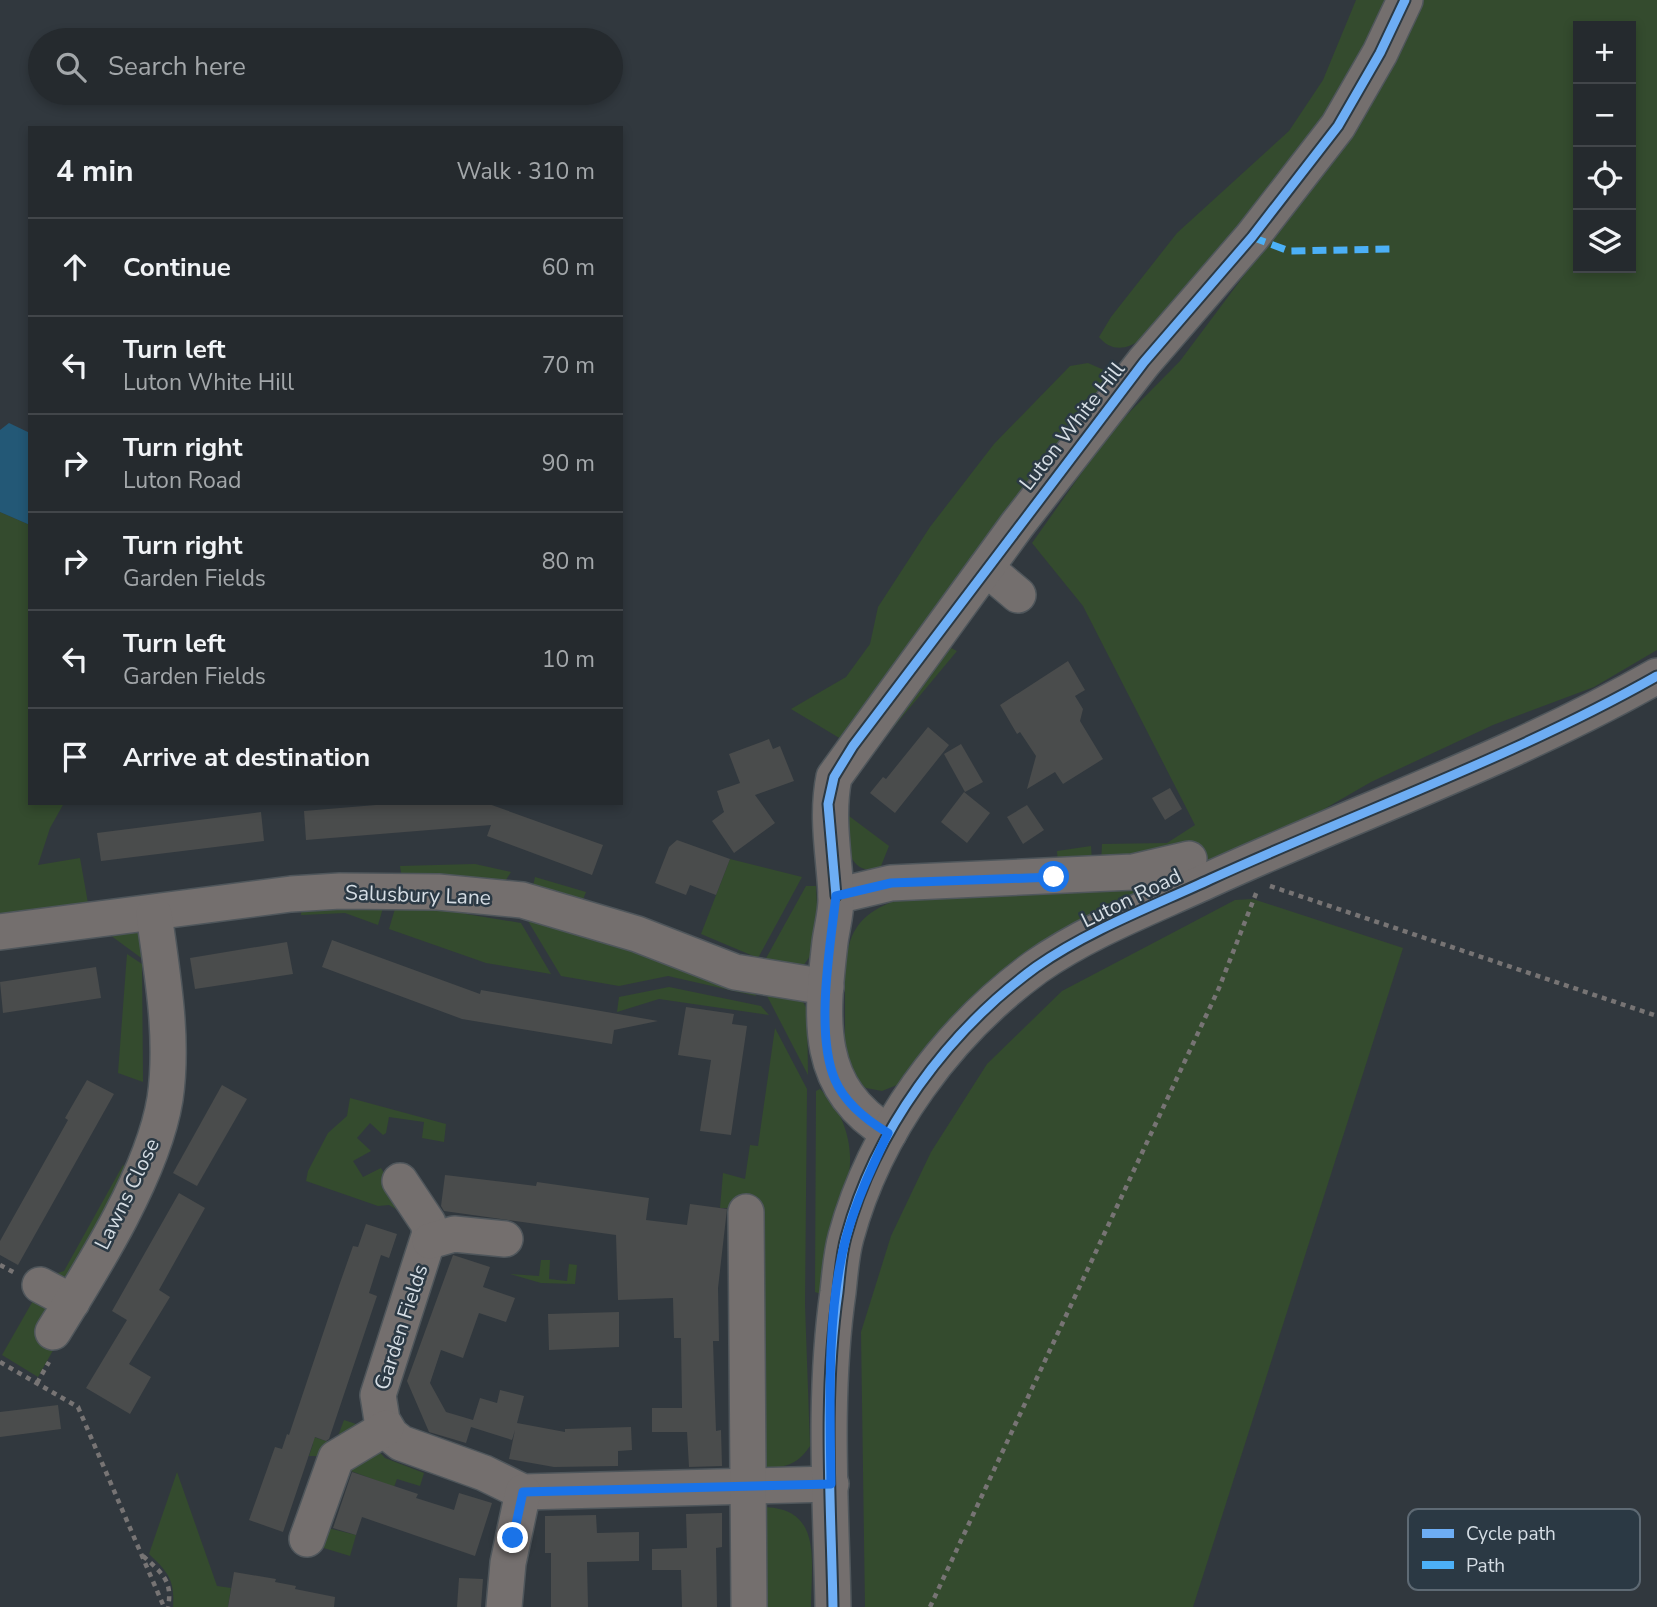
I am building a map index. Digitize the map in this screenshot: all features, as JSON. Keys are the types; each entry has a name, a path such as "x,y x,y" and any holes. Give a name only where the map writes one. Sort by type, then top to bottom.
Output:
{"street":[{"name":"Luton White Hill","path":"888,1133 860,1113 835,1080 828,1053 826,987 836,896 828,804 834,776 853,746 986,568 1144,362 1252,237 1324,145 1380,53 1405,0"},
{"path":"986,568 1018,595"},
{"name":"Luton Road","path":"832,1607 832,1342 845,1241 864,1185 888,1133 944,1053 992,1003 1040,965 1122,920 1233,869 1510,752 1593,712 1657,676"},
{"path":"836,896 891,883 1133,872 1189,859"},
{"name":"Salusbury Lane","path":"4,939 154,914 340,891 438,892 510,899 637,934 735,972 826,987"},
{"name":"Lawns Close","path":"53,1332 141,1175 160,1123 166,1084 167,1048 154,914"},
{"name":"Garden Fields","path":"386,1428 378,1404 380,1386 430,1241 428,1223 400,1181"},
{"path":"746,1212 748,1607"},
{"name":"Garden Fields","path":"430,1241 454,1234 505,1238"},
{"path":"40,1284 72,1301"},
{"path":"307,1539 335,1458 386,1428 406,1446 484,1473 523,1492 831,1484"},
{"path":"504,1607 508,1563 523,1492"}],"path":[{"path":"930,1607 1219,988 1260,883 1299,893 1657,1016"},
{"path":"0,1362 78,1407 166,1607"},
{"path":"141,1554 167,1578 171,1590 166,1607"}],"green space":[{"path":"1356,0 1391,0 1368,51 1284,180 1141,339 1119,348 1104,342 1099,337 1111,317 1177,233 1289,131 1323,80"},
{"path":"1421,0 1657,0 1657,650 1594,687 1493,725 1371,782 1300,823 1034,950 985,986 946,1026 902,1083 882,1091 866,1088 851,1075 845,1062 847,954 851,939 865,918 877,909 911,895 1101,863 1102,844 1167,843 1195,825 1083,606 1032,543 1112,430 1180,361 1260,254"},
{"path":"1088,363 1104,370 1109,379 846,742 791,709 846,677 870,644 878,607 930,527 994,444 1070,366"},
{"path":"0,512 28,524 28,805 63,805 50,828 38,865 80,858 89,909 0,923"},
{"path":"947,646 957,651 852,777 845,813 889,846 881,866 868,869 859,866 852,858 843,833 838,795"},
{"path":"1091,846 1092,863 1058,864 1057,851"},
{"path":"730,859 802,877 758,958 701,934"},
{"path":"475,864 511,872 501,888 402,879 400,866"},
{"path":"535,877 586,892 580,907 531,895"},
{"path":"806,886 816,886 817,930 812,951 800,969 759,971"},
{"path":"1253,899 1403,948 1193,1607 865,1607 861,1332 891,1236 931,1152 987,1064 1062,991 1235,900"},
{"path":"385,901 378,925 345,913 301,915 302,905"},
{"path":"397,902 460,904 466,914 521,923 551,974 486,963 389,929"},
{"path":"529,918 752,986 756,996 668,976 619,986 561,976 528,921"},
{"path":"109,930 139,931 144,960 110,935"},
{"path":"127,954 142,964 143,1082 118,1073"},
{"path":"669,987 761,1006 769,1015 659,999 617,1012 619,997"},
{"path":"764,990 802,1000 807,1009 808,1075"},
{"path":"775,1028 807,1089 805,1305 810,1446 788,1465 759,1468 761,1209 720,1208 723,1173 745,1179 750,1145 758,1146"},
{"path":"820,1089 829,1098 842,1120 850,1158 847,1183 830,1229 821,1294 815,1292 816,1091"},
{"path":"350,1098 446,1124 444,1142 422,1138 424,1122 389,1117 386,1133 383,1135 370,1123 357,1138 371,1151 353,1161 363,1177 381,1168 412,1218 389,1205 378,1206 306,1181 308,1171 328,1133 347,1116"},
{"path":"123,1165 131,1171 67,1277 52,1275 64,1271"},
{"path":"541,1260 550,1260 549,1279 567,1281 569,1264 577,1265 575,1284 541,1283 510,1274 539,1276"},
{"path":"38,1292 45,1297 60,1338 38,1377 2,1355"},
{"path":"344,1420 365,1427 319,1456 309,1456 313,1444 311,1436 335,1444"},
{"path":"374,1446 385,1458 424,1473 420,1486 397,1479 394,1487 351,1471 346,1463"},
{"path":"177,1472 217,1586 231,1588 228,1607 173,1607 173,1590 169,1577 149,1554"},
{"path":"758,1507 779,1509 794,1515 804,1525 812,1554 811,1607 760,1607"},
{"path":"328,1528 356,1535 350,1556 314,1545"}],"water":[{"path":"9,423 28,432 28,524 0,512 0,430"}],"building":[{"path":"1068,661 1085,690 1075,696 1083,709 1080,721 1103,759 1063,784 1055,772 1027,789 1036,756 1020,732 1017,734 1000,705"},
{"path":"928,727 949,745 895,813 870,793 883,777 886,779"},
{"path":"769,739 773,749 780,746 794,781 755,795 775,823 734,853 712,821 724,812 717,791 740,783 729,754"},
{"path":"961,744 983,782 965,792 944,754"},
{"path":"1170,788 1182,809 1165,820 1152,798"},
{"path":"964,792 990,813 967,843 941,822"},
{"path":"376,805 492,805 603,845 592,875 487,836 491,825 306,840 304,811"},
{"path":"1027,805 1044,830 1023,844 1007,817"},
{"path":"261,812 264,841 101,861 97,833"},
{"path":"677,840 730,859 716,895 690,885 686,895 655,883 669,847"},
{"path":"332,940 480,994 481,990 658,1021 614,1030 612,1044 462,1019 322,967"},
{"path":"287,942 293,974 195,989 190,958"},
{"path":"96,967 101,998 3,1013 0,982"},
{"path":"686,1007 734,1014 732,1024 747,1026 731,1135 700,1131 711,1060 678,1055"},
{"path":"87,1080 114,1094 18,1265 0,1255 0,1241 68,1120 65,1118"},
{"path":"222,1085 247,1099 197,1186 173,1173"},
{"path":"445,1175 536,1186 537,1182 649,1198 646,1220 687,1225 690,1204 727,1209 718,1288 719,1341 713,1341 716,1431 721,1430 722,1466 689,1467 687,1432 652,1432 652,1408 682,1408 681,1338 674,1338 673,1298 618,1300 616,1235 444,1211 441,1206"},
{"path":"179,1193 205,1208 159,1290 170,1297 129,1364 151,1377 130,1414 86,1388 127,1320 112,1311"},
{"path":"366,1224 397,1234 389,1258 381,1255 369,1293 377,1296 329,1439 326,1441 315,1437 283,1532 249,1520 275,1447 282,1449 287,1434 289,1435 353,1246 358,1247"},
{"path":"453,1255 490,1267 483,1287 515,1298 506,1322 479,1313 463,1358 441,1350 430,1383 446,1412 473,1420 480,1398 497,1403 500,1390 524,1396 517,1423 565,1432 565,1429 631,1427 632,1450 618,1451 618,1466 554,1467 509,1459 515,1430 512,1440 471,1427 466,1443 429,1432 407,1381"},
{"path":"619,1312 619,1347 549,1350 548,1314"},
{"path":"58,1405 61,1429 0,1437 0,1412"},
{"path":"352,1472 418,1494 416,1498 454,1510 459,1493 492,1503 475,1556 362,1517 356,1535 333,1528"},
{"path":"722,1513 722,1547 716,1548 717,1607 682,1607 681,1570 652,1570 652,1549 687,1548 686,1514"},
{"path":"596,1515 597,1533 639,1532 639,1561 587,1562 588,1607 551,1607 551,1553 545,1553 545,1516"},
{"path":"234,1572 276,1579 275,1582 296,1586 295,1589 335,1597 334,1607 228,1607"},
{"path":"459,1578 483,1579 481,1607 457,1607"}],"marked path":[{"path":"1252,237 1289,251 1393,249"}],"cycle path":[{"path":"836,896 828,804 834,777 853,746 1144,362 1252,237 1338,126 1380,53 1405,0"},
{"path":"833,1607 829,1410 833,1331 843,1251 859,1197 875,1159 918,1086 944,1053 1003,993 1036,967 1078,941 1267,854 1492,758 1657,676"}],"route":[{"path":"513,1538 523,1492 831,1484 832,1342 845,1241 864,1185 888,1133 860,1113 844,1094 835,1080 828,1053 826,987 836,896 891,883 1054,877"}]}
